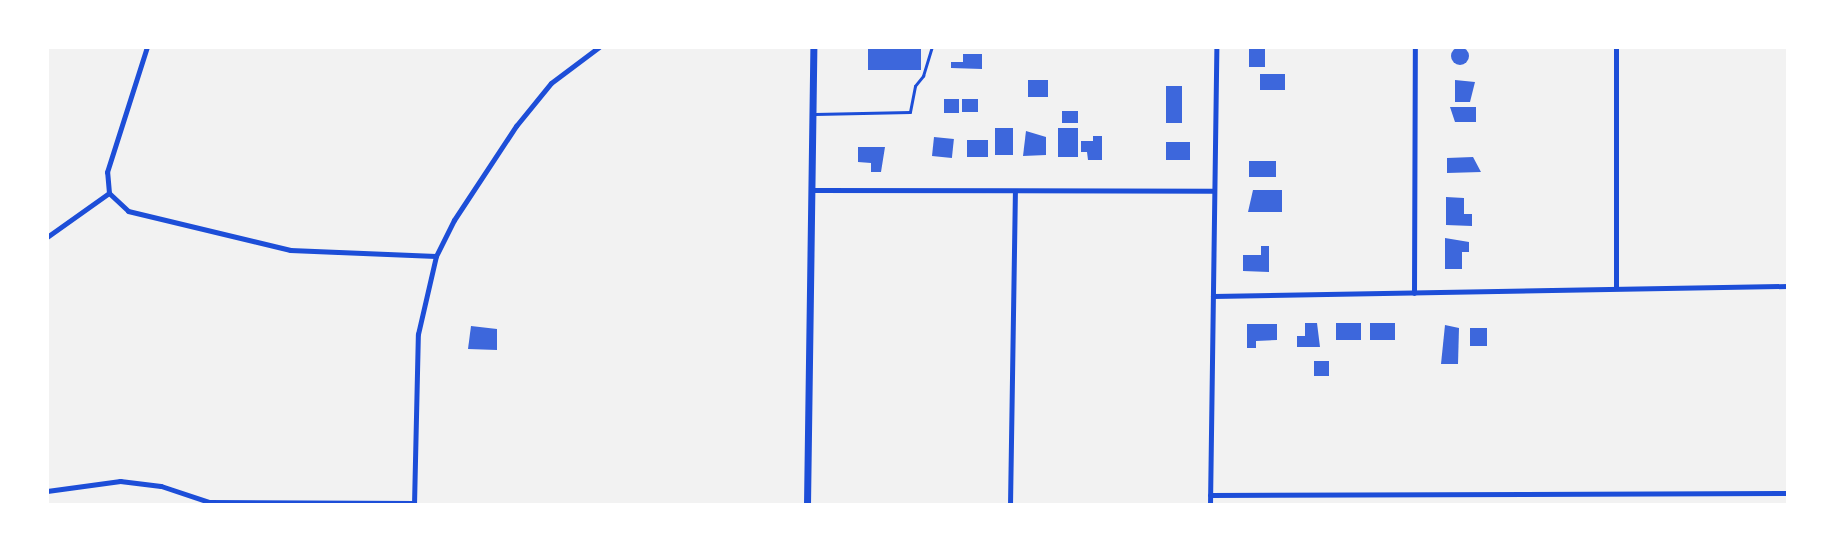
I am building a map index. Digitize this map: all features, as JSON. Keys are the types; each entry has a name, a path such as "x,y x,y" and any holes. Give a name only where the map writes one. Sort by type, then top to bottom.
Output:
{"street":[{"path":"147,47 107,172 109,193 128,211 290,250 436,256"},
{"path":"47,491 120,481 161,486 209,502 414,504 418,334 436,256 478,180 516,126 551,83 599,47"},
{"path":"807,505 813,47"},
{"path":"1210,505 1216,47"},
{"path":"1415,47 1415,293"},
{"path":"1616,47 1616,288"},
{"path":"811,190 1214,191"},
{"path":"1010,505 1015,191"},
{"path":"47,237 109,193"},
{"path":"1213,296 1788,286"},
{"path":"1210,495 1788,493"}],"lane":[{"path":"812,114 910,112 915,86 923,76 932,47"}],"building":[{"path":"868,47 921,47 921,70 868,70"},
{"path":"1249,47 1265,47 1265,67 1249,67"},
{"path":"1460,47 1466,50 1469,56 1466,62 1460,65 1454,62 1451,56 1454,50"},
{"path":"963,54 982,54 982,69 951,68 951,62 963,62"},
{"path":"1260,74 1285,74 1285,90 1260,90"},
{"path":"1028,80 1048,80 1048,97 1028,97"},
{"path":"1455,80 1475,82 1470,102 1455,102"},
{"path":"1166,86 1182,86 1182,123 1166,123"},
{"path":"944,99 959,99 959,113 944,113"},
{"path":"962,99 978,99 978,112 962,112"},
{"path":"1450,107 1476,107 1476,122 1455,122"},
{"path":"1062,111 1078,111 1078,123 1062,123"},
{"path":"995,128 1013,128 1013,155 995,155"},
{"path":"1058,128 1078,128 1078,157 1058,157"},
{"path":"1026,131 1046,137 1046,155 1023,156"},
{"path":"1093,136 1102,136 1102,160 1088,160 1087,152 1081,152 1081,141 1093,141"},
{"path":"934,137 954,139 952,158 932,156"},
{"path":"967,140 988,140 988,157 967,157"},
{"path":"1166,142 1190,142 1190,160 1166,160"},
{"path":"858,147 885,147 881,172 871,172 871,163 858,162"},
{"path":"1473,157 1481,172 1447,173 1447,158"},
{"path":"1249,161 1276,161 1276,177 1249,177"},
{"path":"1253,190 1282,190 1282,212 1248,212"},
{"path":"1446,197 1464,198 1464,214 1472,214 1472,226 1446,225"},
{"path":"1445,238 1469,242 1469,252 1462,252 1462,269 1445,269"},
{"path":"1261,246 1269,246 1269,272 1243,271 1243,255 1261,255"},
{"path":"1305,323 1317,323 1320,347 1297,347 1297,336 1305,336"},
{"path":"1336,323 1361,323 1361,340 1336,340"},
{"path":"1370,323 1395,323 1395,340 1370,340"},
{"path":"1247,324 1277,324 1277,340 1256,341 1256,348 1247,348"},
{"path":"1445,325 1459,328 1458,364 1441,364"},
{"path":"471,326 497,329 497,350 468,349"},
{"path":"1470,328 1487,328 1487,346 1470,346"},
{"path":"1314,361 1329,361 1329,376 1314,376"}]}
